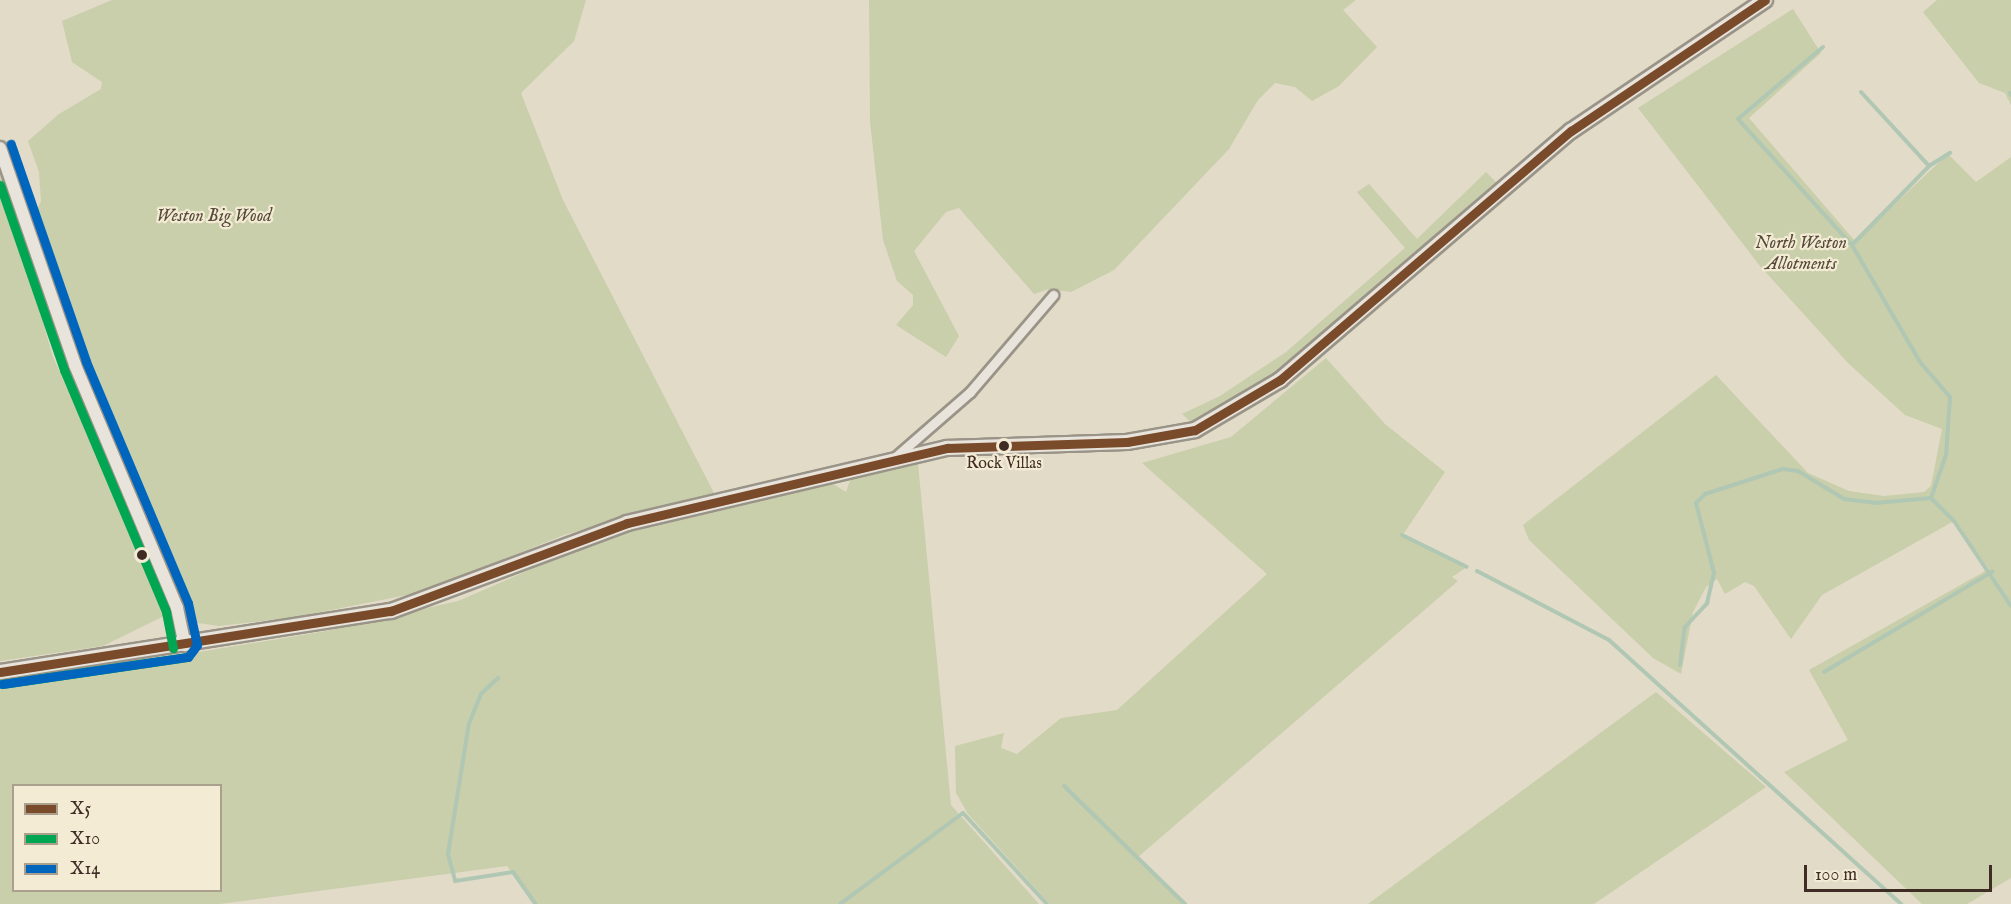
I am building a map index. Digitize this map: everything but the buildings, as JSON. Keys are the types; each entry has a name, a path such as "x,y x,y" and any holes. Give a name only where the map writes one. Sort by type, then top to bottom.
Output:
{"main road":[{"path":"0,672 186,645 391,611 627,523 892,460 986,443 1158,439 1217,420 1324,344 1570,131 1765,0"}],"street":[{"path":"0,148 75,365 177,608 186,645"},
{"path":"892,460 970,392 1053,295"}],"green space":[{"name":"Weston Big Wood","path":"112,0 586,0 574,41 521,93 563,200 714,493 564,535 422,592 296,617 219,626 191,622 105,418 75,365 28,230 41,201 39,172 28,141 59,114 101,89 102,82 72,62 62,21"},
{"path":"869,0 1356,0 1343,10 1377,47 1339,86 1312,101 1295,87 1275,83 1258,100 1229,149 1114,270 1071,292 1049,289 1034,294 959,208 946,212 914,251 959,336 946,357 896,325 913,305 913,295 897,281 883,240 870,121"},
{"path":"1937,0 2011,0 2011,105 2005,93 1979,83 1923,12"},
{"name":"North Weston Allotments","path":"1793,9 1821,53 1749,118 1855,241 1948,154 1976,182 2011,157 2011,878 1967,904 1922,904 1784,772 1848,740 1809,670 1989,569 1954,521 1822,595 1791,639 1754,586 1745,582 1725,594 1717,579 1706,587 1693,612 1681,674 1653,658 1529,540 1523,525 1716,375 1808,473 1849,491 1884,496 1924,492 1931,486 1942,429 1905,415 1848,363 1760,266 1638,108"},
{"path":"0,148 15,188 7,199 53,357 168,614 103,646 0,661"},
{"path":"1486,172 1497,183 1290,362 1223,408 1191,422 1182,414 1220,396 1286,352 1405,248 1357,192 1369,184 1417,239"},
{"path":"1326,358 1385,424 1445,472 1402,536 1467,567 1452,577 1458,581 1138,857 1185,904 1050,904 968,814 956,793 955,746 1004,733 1001,748 1017,754 1061,718 1117,710 1267,574 1142,463 1231,437"},
{"path":"918,464 951,805 1039,904 535,904 507,866 220,904 0,904 0,685 326,631 458,601 594,542 648,526 830,482 846,492 851,478"},
{"path":"1656,692 1766,787 1594,904 1368,904"}],"waterway":[{"path":"1823,47 1738,119 1852,245 1920,362 1950,397 1946,455 1931,498"},
{"path":"1861,92 1929,166"},
{"path":"1852,245 1929,166 1950,153"},
{"path":"1680,665 1685,627 1707,603 1714,573 1696,503 1705,494 1783,469 1798,471 1844,499 1875,503 1931,498 1954,521 2011,606"},
{"path":"1402,535 1467,567"},
{"path":"1477,571 1609,640 1901,904"},
{"path":"1824,672 1992,572"},
{"path":"498,678 481,694 469,723 448,854 455,881 513,872 535,904"},
{"path":"1064,786 1185,904"},
{"path":"840,904 963,813 1047,904"}],"transit line":[{"name":"X5","path":"0,672 391,611 627,523 947,448 1127,442 1195,430 1280,380 1571,131 1765,0"},
{"name":"X14","path":"2,684 188,657 197,645 188,603 86,361 11,144"},
{"name":"X10","path":"0,185 64,370 166,612 173,648"},
{"name":"X10","path":"2,684 187,657"}],"place":[{"name":"Rock Villas","path":"1004,446"}]}
